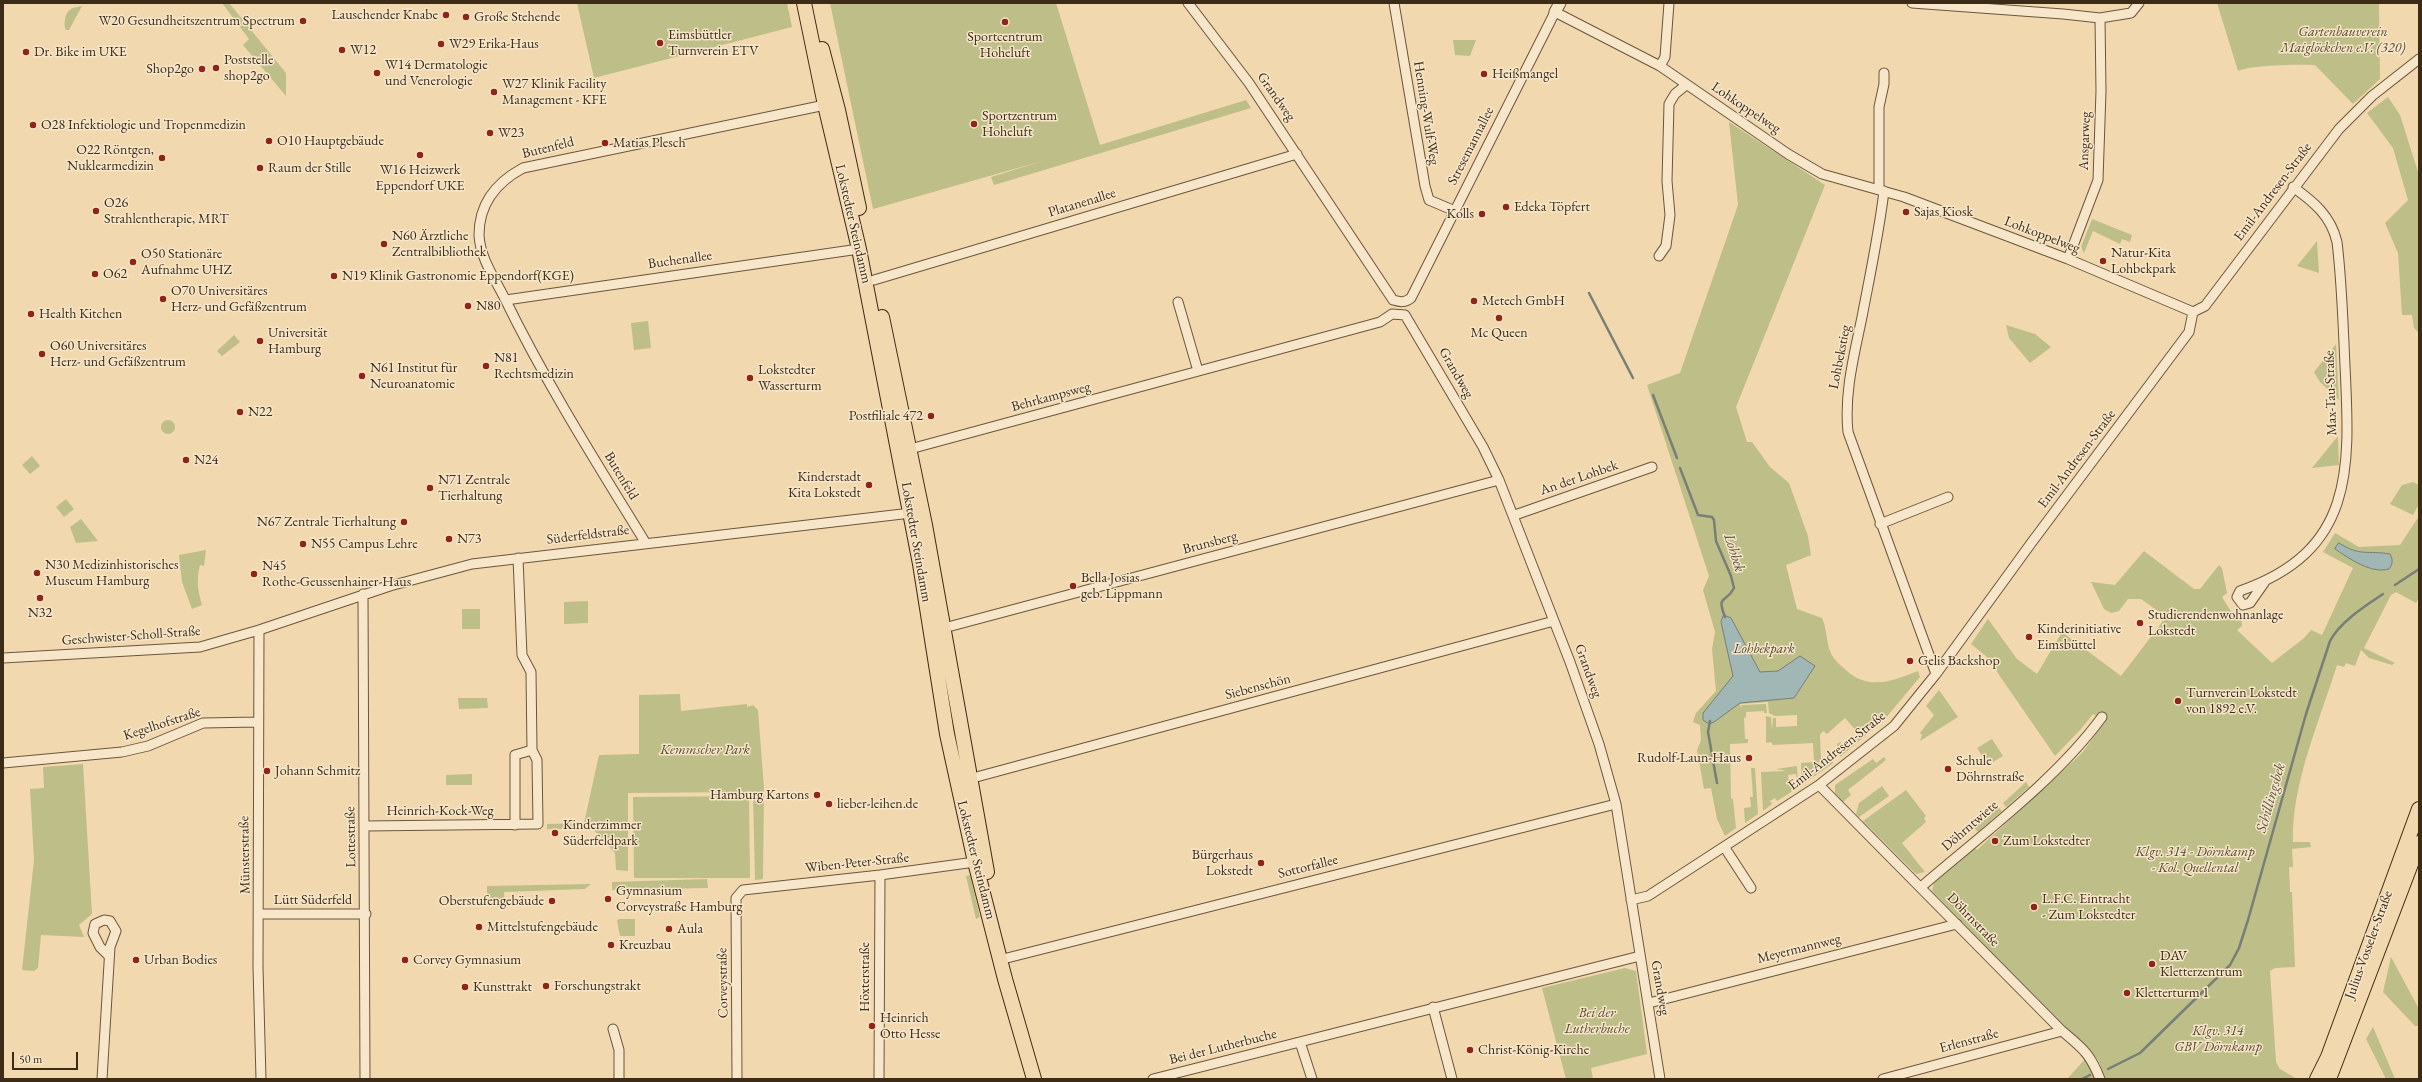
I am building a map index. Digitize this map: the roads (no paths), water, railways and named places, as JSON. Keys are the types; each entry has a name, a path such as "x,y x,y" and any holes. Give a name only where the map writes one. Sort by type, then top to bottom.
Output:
{"main road":[{"name":"Lokstedter Steindamm","path":"804,3 825,105 860,249 911,513 947,734 975,862 1005,979 1034,1079"},
{"name":"Lokstedter Steindamm","path":"814,3 822,49 839,114 910,449 944,628 969,779 1007,958 1042,1079"},
{"name":"Julius-Vosseler-Straße","path":"2317,1079 2328,1056 2419,809"},
{"name":"Julius-Vosseler-Straße","path":"2329,1079 2419,842"}],"street":[{"name":"Grandweg","path":"1188,3 1249,83 1393,300 1407,301"},
{"name":"Henning-Wulf-Weg","path":"1394,3 1425,186 1429,200 1455,211"},
{"path":"1660,66 1665,57 1668,3"},
{"path":"1912,3 1970,5 2100,18 2131,13 2139,3"},
{"name":"Stresemannallee","path":"1407,301 1455,211 1558,8"},
{"name":"Lohkoppelweg","path":"1558,8 1660,66 1788,154 1822,174 1843,181 1882,190 2068,259 2193,312"},
{"name":"Ansgarweg","path":"2068,259 2098,180 2101,90 2100,18"},
{"name":"Emil-Andresen-Straße","path":"1631,900 1648,896 1724,848 1819,785 1894,726 1936,674 2032,542 2185,338 2189,332 2193,312 2206,306 2293,187 2339,129 2361,106 2419,58"},
{"path":"1882,190 1879,107 1884,84 1884,73"},
{"path":"1659,256 1666,246 1670,215 1668,181 1669,104 1675,94 1686,84"},
{"path":"825,105 839,114"},
{"name":"Butenfeld","path":"645,542 539,368 481,248 479,225 489,198 508,177 523,168 825,105"},
{"name":"Platanenallee","path":"874,280 1297,154"},
{"name":"Max-Tau-Straße","path":"2264,583 2297,562 2311,548 2326,528 2341,497 2347,457 2347,407 2337,242 2332,226 2324,213 2293,187"},
{"name":"Lohbekstieg","path":"1882,190 1877,247 1853,356 1845,406 1848,432 1880,524 1936,674"},
{"name":"Buchenallee","path":"506,300 860,249"},
{"path":"1178,302 1198,371"},
{"name":"Grandweg","path":"1392,314 1404,315 1421,339 1483,446 1514,515 1599,744 1616,804 1660,1079"},
{"name":"Behrkampsweg","path":"910,449 1380,322 1392,314"},
{"name":"An der Lohbek","path":"1514,515 1652,467"},
{"name":"Brunsberg","path":"944,628 1499,480"},
{"path":"1880,524 1948,497"},
{"path":"911,513 925,525"},
{"name":"Süderfeldstraße","path":"259,630 363,594 472,564 645,542 911,513"},
{"name":"Heinrich-Kock-Weg","path":"365,826 538,824 537,760 532,750 531,672 522,655 518,558"},
{"name":"Lottestraße","path":"363,594 366,914 365,1079"},
{"path":"929,618 944,628"},
{"name":"Siebenschön","path":"969,779 1554,620"},
{"name":"Geschwister-Scholl-Straße","path":"3,658 192,648 259,630"},
{"name":"Münsterstraße","path":"259,630 258,722 260,914 258,967 261,1079"},
{"name":"Döhrntwiete","path":"1921,886 2057,769 2082,744 2102,717"},
{"name":"Kegelhofstraße","path":"3,763 122,752 148,746 203,723 258,722"},
{"path":"515,824 515,755 532,750"},
{"name":"Döhrnstraße","path":"1819,785 1921,886 2062,1031 2092,1059 2100,1079"},
{"name":"Sottorfallee","path":"1007,958 1616,804"},
{"path":"1724,848 1751,888"},
{"name":"Wiben-Peter-Straße","path":"743,890 880,875 975,862"},
{"name":"Höxterstraße","path":"879,1079 880,875"},
{"name":"Corveystraße","path":"737,1079 736,898 743,890"},
{"name":"Lütt Süderfeld","path":"260,914 366,914"},
{"name":"Meyermannweg","path":"1649,1003 1957,924"},
{"path":"102,1079 109,956"},
{"name":"Bei der Lutherbuche","path":"1152,1079 1640,956"},
{"path":"1433,1007 1452,1079"},
{"path":"613,1029 619,1050 619,1079"},
{"name":"Erlenstraße","path":"1883,1079 2062,1031"},
{"path":"1300,1042 1312,1079"}],"water":[{"path":"2339,543 2359,552 2390,554 2392,563 2389,569 2382,570 2368,568 2335,549"},
{"path":"1724,615 1731,618 1760,672 1778,671 1800,656 1815,666 1794,698 1740,703 1709,724 1703,720 1703,713 1733,676 1721,622"}],"waterway":[{"name":"Lohbek","path":"1589,293 1633,378"},
{"name":"Lohbek","path":"1653,395 1677,458"},
{"name":"Lohbek","path":"1680,468 1698,515 1712,517 1714,520 1716,541 1731,576 1734,588 1723,600 1721,605 1725,617"},
{"name":"Schillingsbek","path":"2395,585 2419,569"},
{"name":"Schillingsbek","path":"2108,1069 2140,1053 2230,965 2239,948 2248,920 2306,714 2330,641 2334,634 2346,621 2383,594"},
{"name":"Lohbek","path":"1710,721 1708,732 1717,783"},
{"name":"Schillingsbek","path":"2082,1079 2090,1075"}],"place":[{"name":"Lauschender Knabe","path":"446,15"},
{"name":"Große Stehende","path":"466,17"},
{"name":"W20 Gesundheitszentrum Spectrum","path":"303,21"},
{"name":"Sportcentrum Hoheluft","path":"1005,22"},
{"name":"Eimsbüttler Turnverein ETV","path":"660,43"},
{"name":"W29 Erika-Haus","path":"441,44"},
{"name":"W12","path":"342,50"},
{"name":"Dr. Bike im UKE","path":"26,52"},
{"name":"Poststelle shop2go","path":"216,68"},
{"name":"Shop2go","path":"202,69"},
{"name":"W14 Dermatologie und Venerologie","path":"377,73"},
{"name":"Heißmangel","path":"1484,74"},
{"name":"W27 Klinik Facility Management - KFE","path":"494,92"},
{"name":"Sportzentrum Hoheluft","path":"974,124"},
{"name":"O28 Infektiologie und Tropenmedizin","path":"33,125"},
{"name":"W23","path":"490,133"},
{"name":"O10 Hauptgebäude","path":"269,141"},
{"name":"Matias Plesch","path":"605,143"},
{"name":"W16 Heizwerk Eppendorf UKE","path":"420,155"},
{"name":"O22 Röntgen, Nuklearmedizin","path":"162,158"},
{"name":"Raum der Stille","path":"260,168"},
{"name":"Edeka Töpfert","path":"1506,207"},
{"name":"O26 Strahlentherapie, MRT","path":"96,211"},
{"name":"Sajas Kiosk","path":"1906,212"},
{"name":"Kolls","path":"1482,214"},
{"name":"N60 Ärztliche Zentralbibliothek","path":"384,244"},
{"name":"Natur-Kita Lohbekpark","path":"2103,261"},
{"name":"O50 Stationäre Aufnahme UHZ","path":"133,262"},
{"name":"O62","path":"95,274"},
{"name":"N19 Klinik Gastronomie Eppendorf(KGE)","path":"334,276"},
{"name":"O70 Universitäres Herz- und Gefäßzentrum","path":"163,299"},
{"name":"Metech GmbH","path":"1474,301"},
{"name":"N80","path":"468,306"},
{"name":"Health Kitchen","path":"31,314"},
{"name":"Mc Queen","path":"1499,318"},
{"name":"Universität Hamburg","path":"260,341"},
{"name":"O60 Universitäres Herz- und Gefäßzentrum","path":"42,354"},
{"name":"N81 Rechtsmedizin","path":"486,366"},
{"name":"N61 Institut für Neuroanatomie","path":"362,376"},
{"name":"Lokstedter Wasserturm","path":"750,378"},
{"name":"N22","path":"240,412"},
{"name":"Postfiliale 472","path":"931,416"},
{"name":"N24","path":"186,460"},
{"name":"Kinderstadt Kita Lokstedt","path":"869,485"},
{"name":"N71 Zentrale Tierhaltung","path":"430,488"},
{"name":"N67 Zentrale Tierhaltung","path":"404,522"},
{"name":"N73","path":"449,539"},
{"name":"N55 Campus Lehre","path":"303,544"},
{"name":"N30 Medizinhistorisches Museum Hamburg","path":"37,573"},
{"name":"N45 Rothe-Geussenhainer-Haus","path":"254,574"},
{"name":"Bella Josias geb. Lippmann","path":"1073,586"},
{"name":"N32","path":"40,598"},
{"name":"Studierendenwohnanlage Lokstedt","path":"2140,623"},
{"name":"Kinderinitiative Eimsbüttel","path":"2029,637"},
{"name":"Gelis Backshop","path":"1910,661"},
{"name":"Turnverein Lokstedt von 1892 e.V.","path":"2178,701"},
{"name":"Rudolf-Laun-Haus","path":"1749,758"},
{"name":"Schule Döhrnstraße","path":"1948,769"},
{"name":"Johann Schmitz","path":"267,771"},
{"name":"Hamburg Kartons","path":"817,795"},
{"name":"lieber-leihen.de","path":"829,804"},
{"name":"Kinderzimmer Süderfeldpark","path":"555,833"},
{"name":"Zum Lokstedter","path":"1995,841"},
{"name":"Bürgerhaus Lokstedt","path":"1261,863"},
{"name":"Gymnasium Corveystraße Hamburg","path":"608,899"},
{"name":"Oberstufengebäude","path":"552,901"},
{"name":"L.F.C. Eintracht - Zum Lokstedter","path":"2034,907"},
{"name":"Mittelstufengebäude","path":"479,927"},
{"name":"Aula","path":"669,929"},
{"name":"Kreuzbau","path":"611,945"},
{"name":"Urban Bodies","path":"136,960"},
{"name":"Corvey Gymnasium","path":"405,960"},
{"name":"DAV Kletterzentrum","path":"2152,964"},
{"name":"Forschungstrakt","path":"546,986"},
{"name":"Kunsttrakt","path":"465,987"},
{"name":"Kletterturm 1","path":"2127,993"},
{"name":"Heinrich Otto Hesse","path":"872,1026"},
{"name":"Christ-König-Kirche","path":"1470,1050"}],"park label":[{"name":"Gartenbauverein Maiglöckchen e.V. (320)","path":"2343,40"},
{"name":"Lohbekpark","path":"1764,649"},
{"name":"Kemmscher Park","path":"705,750"},
{"name":"Klgv. 314 - Dörnkamp - Kol. Quellental","path":"2195,860"},
{"name":"Klgv. 314 GBV Dörnkamp","path":"2218,1040"}]}
